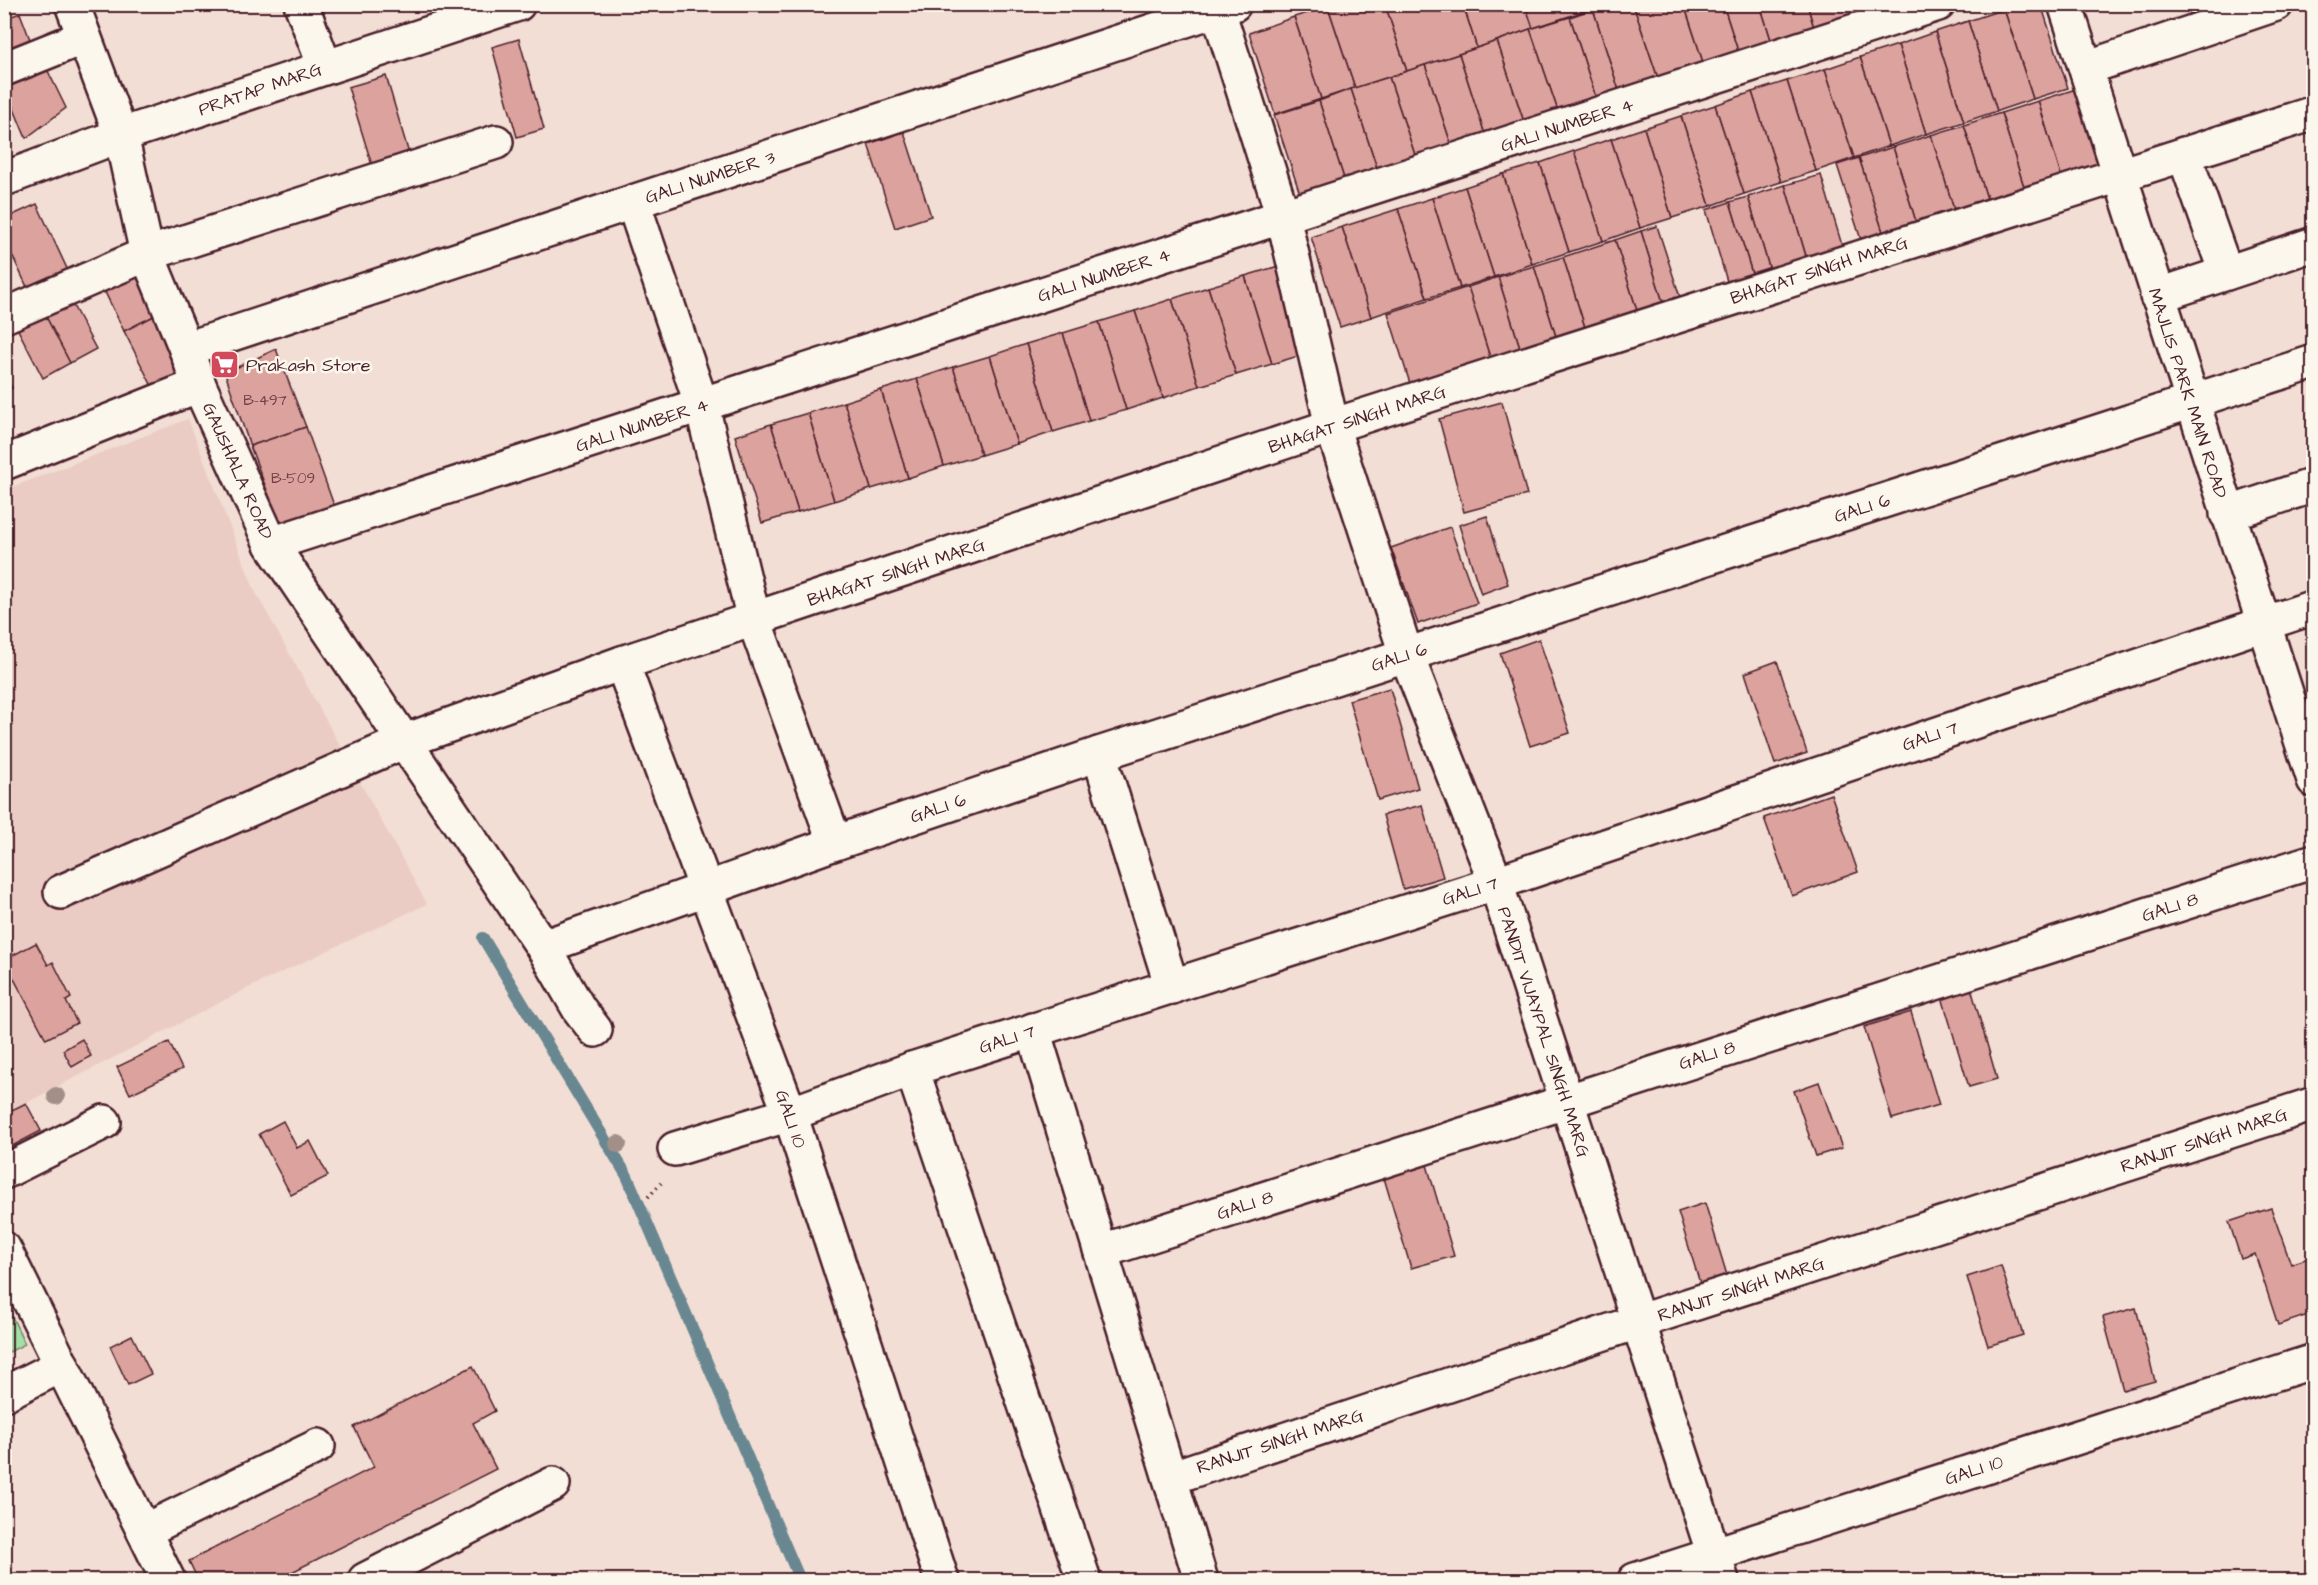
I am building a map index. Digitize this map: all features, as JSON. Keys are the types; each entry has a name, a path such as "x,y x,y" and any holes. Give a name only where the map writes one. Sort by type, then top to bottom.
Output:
{"street":[{"name":"GAUSHALA ROAD","path":"72,4 121,135 147,254 199,385 270,544 543,947 579,1009 595,1030"},
{"path":"301,4 325,67"},
{"name":"PRATAP MARG","path":"4,179 121,135 518,4"},
{"name":"GALI NUMBER 4","path":"270,544 1938,4"},
{"name":"MAJLIS PARK MAIN ROAD","path":"2065,4 2313,780"},
{"path":"2086,68 2276,4"},
{"name":"PANDIT VIJAYPAL SINGH MARG","path":"1223,6 1283,216 1332,426 1406,654 1496,883 1717,1568"},
{"name":"GALI NUMBER 3","path":"186,349 1223,6"},
{"path":"4,69 84,37"},
{"name":"BHAGAT SINGH MARG","path":"61,892 405,741 622,663 1332,426 2313,113"},
{"path":"4,316 147,254 496,142"},
{"path":"2184,154 2226,273"},
{"path":"633,202 702,406 754,620 836,843"},
{"path":"2157,296 2313,244"},
{"name":"GALI 6","path":"543,947 836,843 1099,754 2313,362"},
{"path":"4,463 199,385"},
{"path":"2227,513 2313,485"},
{"name":"GALI 7","path":"675,1149 790,1114 912,1069 1496,883 2313,607"},
{"name":"GALI 10","path":"622,663 790,1114 942,1581"},
{"path":"1099,754 1172,987"},
{"name":"GALI 8","path":"1102,1251 2313,861"},
{"path":"1034,1030 1201,1581"},
{"path":"912,1069 1084,1581"},
{"name":"RANJIT SINGH MARG","path":"1170,1478 1637,1322 2313,1104"},
{"path":"4,1172 104,1122"},
{"path":"4,1249 168,1581"},
{"name":"GALI 10","path":"1635,1581 1717,1568 2313,1361"},
{"path":"4,1394 62,1365"},
{"path":"144,1531 318,1446"},
{"path":"365,1581 553,1484"}],"shaded area":[{"path":"188,419 255,591 427,904 244,990 5,1114 5,490"}],"green space":[{"path":"5,1302 25,1344 4,1354"}],"building":[{"path":"1335,4 1385,4 1407,71 1355,88 1328,7"},
{"path":"1385,4 1463,4 1477,48 1407,71"},
{"path":"1463,4 1525,4 1533,28 1477,48"},
{"path":"1525,4 1603,4 1603,5 1533,28"},
{"path":"1605,4 1633,4 1660,84 1621,97 1593,9"},
{"path":"1633,4 1684,4 1705,68 1660,84"},
{"path":"1684,4 1723,4 1740,57 1705,68"},
{"path":"1723,4 1760,4 1773,46 1740,57"},
{"path":"1760,4 1807,4 1815,31 1773,46"},
{"path":"1807,4 1886,4 1815,31"},
{"path":"2019,4 2041,4 2068,88 2033,99 2004,9"},
{"path":"1328,7 1355,88 1321,99 1294,17"},
{"path":"1593,9 1621,97 1598,104 1570,17"},
{"path":"2004,9 2033,99 1997,111 1968,21"},
{"path":"20,13 34,50 4,60 4,19"},
{"path":"1294,17 1321,99 1275,114 1249,33"},
{"path":"1570,17 1598,104 1560,117 1530,29"},
{"path":"1968,21 1997,111 1964,122 1935,32"},
{"path":"1530,29 1560,117 1526,128 1497,41"},
{"path":"1935,32 1964,122 1926,134 1898,45"},
{"path":"519,39 544,129 517,137 492,47"},
{"path":"1497,41 1526,128 1487,141 1459,54"},
{"path":"1898,45 1926,134 1889,146 1860,57"},
{"path":"1459,54 1487,141 1454,153 1425,65"},
{"path":"1860,57 1889,146 1854,158 1825,69"},
{"path":"45,65 66,108 26,138 4,85"},
{"path":"1425,65 1454,153 1418,164 1389,77"},
{"path":"1825,69 1854,158 1816,171 1787,81"},
{"path":"386,76 412,164 375,175 348,87"},
{"path":"1389,77 1418,164 1380,177 1351,89"},
{"path":"1787,81 1816,171 1781,182 1752,92"},
{"path":"1351,89 1380,177 1347,188 1319,101"},
{"path":"2076,89 2101,166 2062,179 2038,101"},
{"path":"1752,92 1781,182 1744,194 1715,105"},
{"path":"1319,101 1347,188 1303,203 1274,115"},
{"path":"2038,101 2062,179 2025,190 2001,113"},
{"path":"1715,105 1744,194 1710,206 1681,116"},
{"path":"2001,113 2025,190 1988,202 1964,125"},
{"path":"1681,116 1710,206 1672,218 1644,128"},
{"path":"1964,125 1988,202 1955,213 1931,135"},
{"path":"1644,128 1672,218 1640,228 1611,139"},
{"path":"904,132 931,216 895,228 868,144"},
{"path":"1931,135 1955,213 1917,225 1893,147"},
{"path":"1611,139 1640,228 1603,241 1574,151"},
{"path":"1893,147 1917,225 1884,235 1859,158"},
{"path":"1574,151 1603,241 1569,252 1540,163"},
{"path":"1859,158 1884,235 1862,243 1837,165"},
{"path":"1540,163 1569,252 1532,264 1503,174"},
{"path":"1503,174 1532,264 1494,277 1465,187"},
{"path":"1821,175 1844,252 1808,263 1785,185"},
{"path":"1785,185 1808,263 1771,274 1748,197"},
{"path":"1465,187 1494,277 1460,288 1432,198"},
{"path":"1748,197 1771,274 1754,280 1730,202"},
{"path":"1432,198 1460,288 1427,298 1398,209"},
{"path":"1730,202 1754,280 1729,288 1706,210"},
{"path":"37,204 69,273 29,291 4,238 4,219"},
{"path":"1398,209 1427,298 1371,317 1342,227"},
{"path":"1657,226 1682,303 1665,309 1641,231"},
{"path":"1342,227 1371,317 1340,327 1311,237"},
{"path":"1641,231 1665,309 1639,317 1615,240"},
{"path":"1615,240 1639,317 1587,334 1563,257"},
{"path":"1563,257 1587,334 1558,343 1534,266"},
{"path":"1282,265 1308,353 1272,364 1245,276"},
{"path":"1534,266 1558,343 1522,354 1498,277"},
{"path":"141,269 160,313 124,331 102,286"},
{"path":"1245,276 1272,364 1236,375 1208,287"},
{"path":"1498,277 1522,354 1492,364 1468,287"},
{"path":"1208,287 1236,375 1199,386 1172,299"},
{"path":"1468,287 1492,364 1412,390 1388,313"},
{"path":"69,298 96,349 70,363 42,309"},
{"path":"1172,299 1199,386 1163,398 1135,311"},
{"path":"42,309 70,363 43,378 14,322"},
{"path":"1135,311 1163,398 1126,410 1099,322"},
{"path":"160,313 189,376 155,392 124,331"},
{"path":"1099,322 1126,410 1089,421 1063,333"},
{"path":"1063,333 1089,421 1053,432 1026,344"},
{"path":"1026,344 1053,432 1017,444 990,356"},
{"path":"276,349 306,427 250,446 225,373"},
{"path":"990,356 1017,444 981,455 953,367"},
{"path":"953,367 981,455 944,466 917,379"},
{"path":"4,374 12,388 4,392"},
{"path":"917,379 944,466 908,478 881,390"},
{"path":"881,390 908,478 871,489 844,402"},
{"path":"844,402 871,489 834,501 808,413"},
{"path":"1502,402 1527,495 1464,512 1439,419"},
{"path":"808,413 834,501 798,512 771,424"},
{"path":"771,424 798,512 762,523 735,436"},
{"path":"306,427 336,511 281,527 250,446"},
{"path":"1487,516 1508,584 1481,594 1459,525"},
{"path":"1450,527 1477,603 1418,624 1391,548"},
{"path":"1539,639 1570,733 1530,746 1500,653"},
{"path":"1777,661 1807,753 1775,764 1745,673"},
{"path":"1390,688 1418,788 1378,800 1349,700"},
{"path":"1831,794 1858,872 1792,896 1764,818"},
{"path":"1422,805 1443,877 1403,889 1383,815"},
{"path":"36,943 48,965 53,962 71,998 66,1001 77,1023 46,1039 4,960"},
{"path":"1971,988 1997,1079 1969,1087 1942,997"},
{"path":"1911,1012 1939,1105 1892,1119 1864,1027"},
{"path":"82,1039 91,1056 72,1067 63,1050"},
{"path":"169,1042 182,1069 130,1094 117,1067"},
{"path":"1819,1082 1842,1148 1816,1156 1794,1091"},
{"path":"26,1103 41,1131 14,1145 18,1153 4,1160 4,1114"},
{"path":"283,1121 297,1148 310,1141 328,1176 291,1195 259,1134"},
{"path":"1427,1165 1454,1256 1411,1268 1384,1178"},
{"path":"1705,1203 1730,1285 1703,1293 1678,1212"},
{"path":"2271,1208 2291,1264 2314,1256 2314,1313 2278,1325 2255,1254 2241,1259 2229,1222"},
{"path":"2001,1266 2023,1335 1988,1346 1967,1277"},
{"path":"2136,1308 2155,1381 2123,1390 2103,1317"},
{"path":"132,1335 151,1374 128,1385 110,1346"},
{"path":"473,1366 495,1411 473,1423 496,1469 276,1580 198,1580 189,1561 374,1467 354,1427"}],"waterway":[{"path":"483,938 627,1176 800,1580"}],"place":[{"name":"Prakash Store","path":"225,365"}]}
